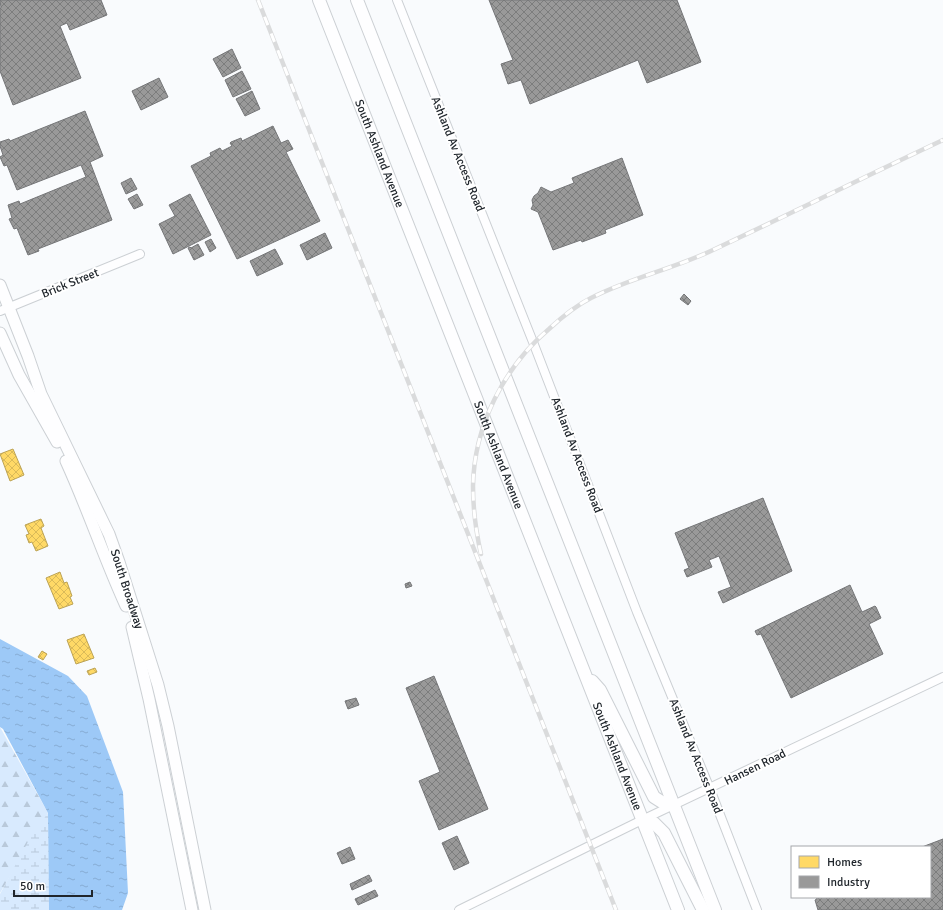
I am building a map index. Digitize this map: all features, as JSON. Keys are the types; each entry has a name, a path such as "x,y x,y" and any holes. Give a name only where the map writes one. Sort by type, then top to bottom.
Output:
{"main road":[{"name":"South Ashland Avenue","path":"319,0 678,910"},
{"path":"357,0 715,910"},
{"path":"583,670 600,690 654,797 665,804 674,805"},
{"path":"642,820 654,823 664,833 703,910"}],"street":[{"name":"Ashland Av Access Road","path":"398,0 533,342 637,612 710,789 757,910"},
{"name":"Brick Street","path":"5,309 140,254"},
{"name":"South Broadway","path":"0,285 5,309 41,394 109,534 158,685 168,726 205,910"},
{"name":"South Broadway","path":"0,333 18,375 64,457 82,498 97,540 126,606 136,641 192,910"},
{"name":"Hansen Road","path":"458,910 642,820 943,678"}],"green space":[{"path":"0,727 48,813 0,893"},
{"path":"48,813 49,910 0,910 0,894 30,838"}],"water":[{"path":"0,639 68,676 87,696 123,792 128,893 122,910 49,910 48,813 3,729 0,727"}],"building: Homes":[{"path":"13,449 24,475 10,481 0,454"},
{"path":"41,519 44,526 41,528 48,546 36,551 32,542 29,543 26,535 29,534 25,525"},
{"path":"60,572 64,583 67,582 73,604 59,609 46,578"},
{"path":"84,634 94,658 76,664 67,640"},
{"path":"42,651 47,654 43,660 38,657"},
{"path":"95,668 97,672 89,675 87,671"}],"building: Industry":[{"path":"0,0 101,0 107,15 70,30 67,23 60,26 81,78 13,105 0,71"},
{"path":"489,0 677,0 701,62 647,83 638,60 530,104 521,80 508,84 501,64 513,60"},
{"path":"232,49 241,68 223,77 213,59"},
{"path":"242,71 251,89 233,97 225,80"},
{"path":"159,78 168,97 141,110 132,91"},
{"path":"252,91 260,109 245,116 236,99"},
{"path":"85,111 103,156 90,162 112,220 38,249 39,251 28,255 17,228 14,229 9,219 12,218 8,205 19,201 20,204 86,177 81,165 17,190 7,165 4,166 0,157 3,155 0,142 9,139 10,141"},
{"path":"273,126 281,143 288,140 293,149 286,152 320,221 237,259 191,166 211,156 210,153 220,148 222,151 232,146 230,143 231,142 241,138 242,141"},
{"path":"622,158 643,215 605,230 606,233 582,242 581,240 553,250 538,212 531,209 534,196 538,193 541,187 551,192 574,183 572,178"},
{"path":"131,178 137,189 126,194 121,183"},
{"path":"137,194 143,205 134,209 128,199"},
{"path":"190,194 211,235 173,254 159,224 175,216 169,205"},
{"path":"325,233 332,248 307,260 300,245"},
{"path":"211,239 216,248 210,252 205,242"},
{"path":"198,244 204,255 194,260 188,248"},
{"path":"275,249 283,264 257,276 250,261"},
{"path":"684,294 691,301 688,305 680,299"},
{"path":"763,498 792,571 723,603 718,592 731,587 719,556 709,560 712,567 687,577 684,570 689,568 675,533"},
{"path":"410,582 412,586 406,588 405,584"},
{"path":"850,585 862,612 875,606 876,607 881,618 869,624 883,654 791,698 761,634 757,635 755,631"},
{"path":"434,676 488,809 439,830 419,781 440,772 406,688"},
{"path":"356,698 359,705 348,709 345,701"},
{"path":"457,836 469,863 454,870 442,843"},
{"path":"943,839 943,910 818,910 815,900 816,898 931,898 931,846 925,846"},
{"path":"350,847 355,859 342,864 337,853"},
{"path":"369,875 372,881 352,890 350,884"},
{"path":"375,890 378,896 358,905 355,899"}],"railway":[{"path":"258,0 616,910"},
{"path":"481,554 475,520 473,486 479,442 486,420 494,399 518,361 533,344 554,325 569,312 591,298 636,279 698,257 943,140"}]}
